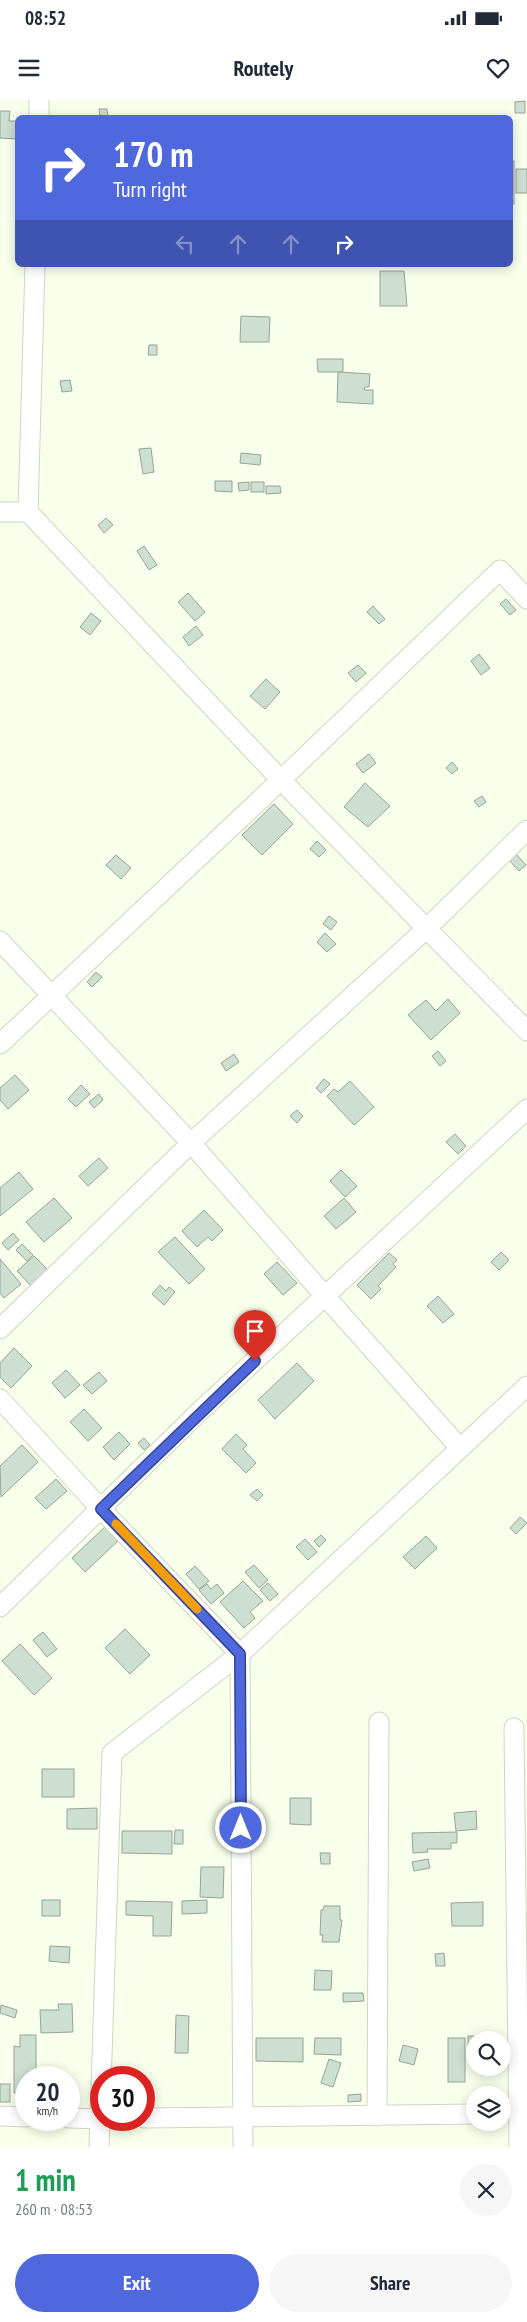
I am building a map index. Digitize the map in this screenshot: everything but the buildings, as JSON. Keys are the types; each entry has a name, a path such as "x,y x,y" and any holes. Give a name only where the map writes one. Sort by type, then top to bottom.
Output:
{"street":[{"path":"39,100 39,115"},
{"path":"35,267 28,512 281,780 527,1031"},
{"path":"0,512 28,512"},
{"path":"0,1044 281,780 500,570 527,599"},
{"path":"0,1329 191,1143 426,929 527,830"},
{"path":"0,942 52,994 191,1143 460,1448"},
{"path":"0,1607 199,1412 527,1109"},
{"path":"102,2066 112,1754 240,1654 527,1386"},
{"path":"0,1399 101,1509 240,1654 243,2147"},
{"path":"377,2116 380,1722"},
{"path":"514,1728 516,2114 519,2147"},
{"path":"155,2118 466,2114"},
{"path":"0,2116 15,2117"},
{"path":"99,2147 100,2131"}],"slow traffic":[{"path":"116,1524 197,1609"}],"route":[{"path":"241,1828 240,1654 101,1509 199,1412 255,1361"}]}
